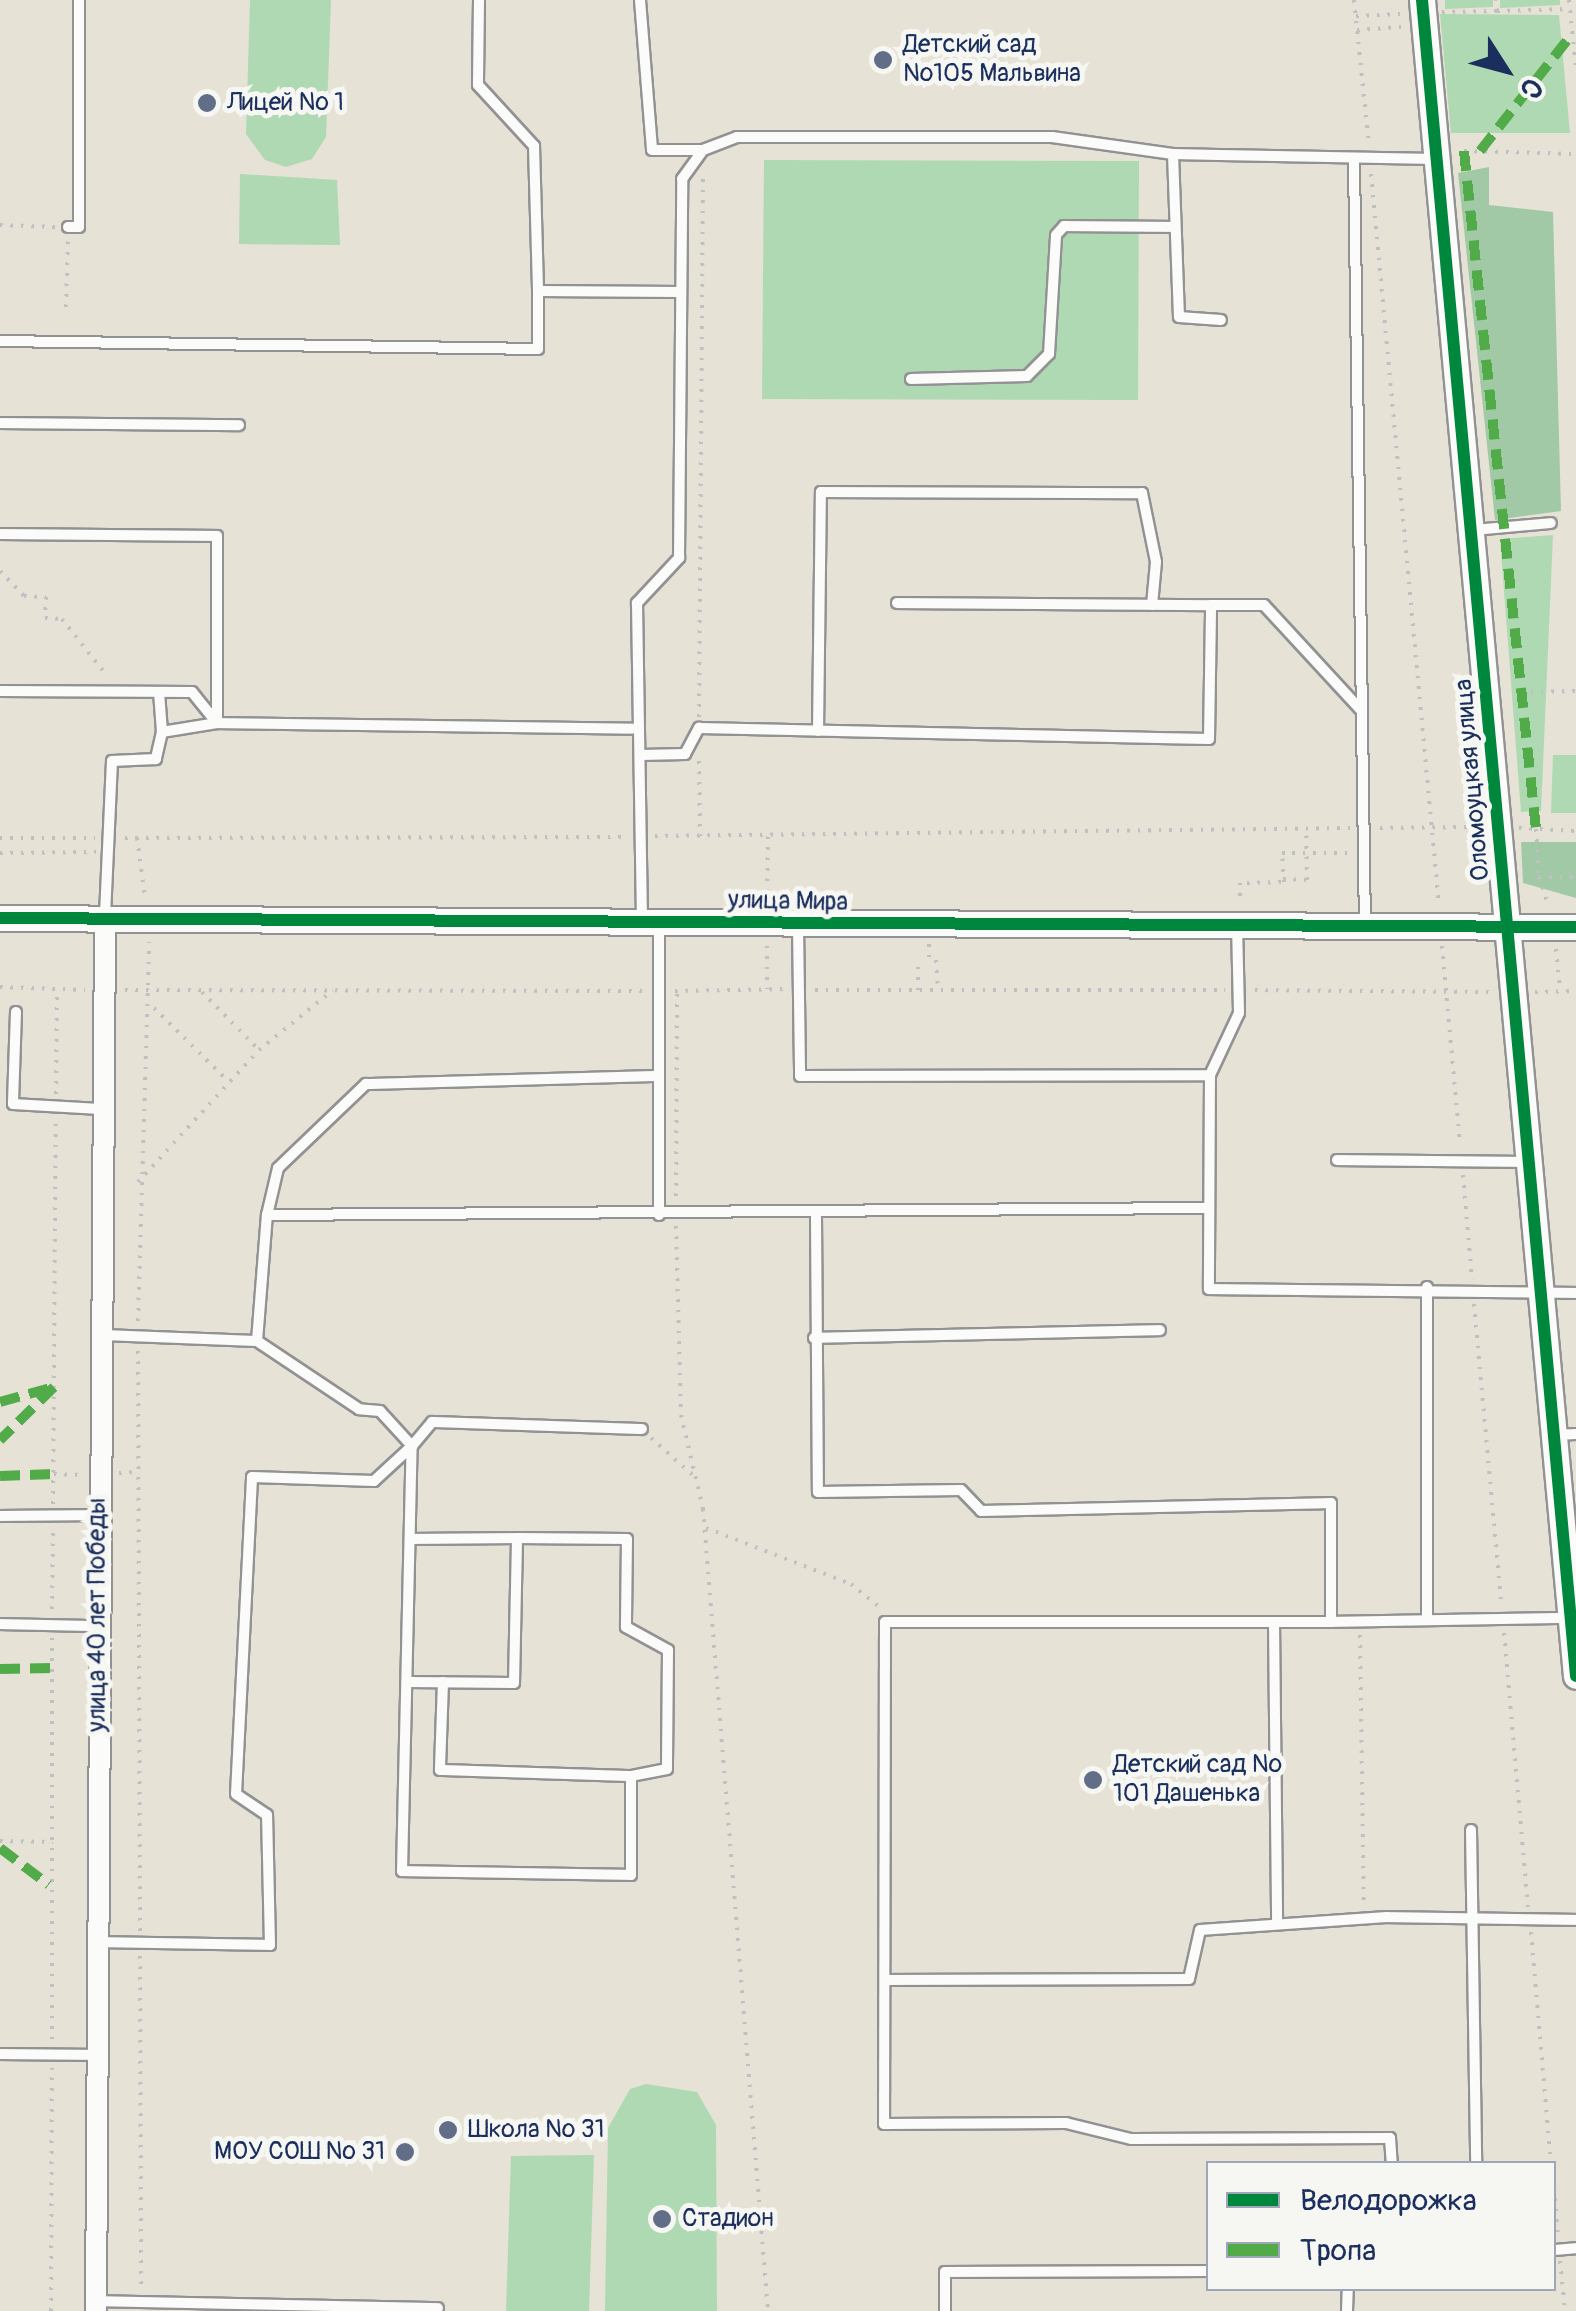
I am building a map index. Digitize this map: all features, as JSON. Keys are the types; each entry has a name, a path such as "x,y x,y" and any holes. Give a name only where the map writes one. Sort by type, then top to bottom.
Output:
{"street":[{"name":"Оломоуцкая улица","path":"1423,9 1473,530 1526,1162 1540,1295 1565,1434 1575,1660"},
{"name":"улица Мира","path":"0,918 1576,927"},
{"name":"улица 40 лет Победы","path":"96,2306 98,1334 105,919"}],"lane":[{"path":"68,227 79,227 78,0"},
{"path":"0,341 538,349 534,146 478,85 478,0"},
{"path":"640,0 652,150 703,150 736,137 1052,137 1173,154 1354,160 1437,158"},
{"path":"659,1216 658,991 641,836 641,754 632,729 637,603 679,558 682,179 703,150"},
{"path":"1173,154 1179,317 1221,320"},
{"path":"1354,160 1365,924"},
{"path":"911,379 1026,376 1049,354 1056,234 1064,226 1176,227"},
{"path":"538,291 679,292"},
{"path":"0,423 238,425"},
{"path":"818,731 821,492 1142,493 1156,562 1152,604"},
{"path":"1473,530 1552,523"},
{"path":"0,534 218,536 217,724"},
{"path":"897,603 1264,605 1360,709"},
{"path":"641,754 685,754 699,728 1209,739 1211,605"},
{"path":"0,690 192,692 217,724"},
{"path":"105,919 112,838 112,761 156,759 162,732 159,692"},
{"path":"162,732 217,724 632,729"},
{"path":"1237,923 1239,1013 1210,1075 1204,1208 1209,1289 1426,1286 1540,1295 1576,1293"},
{"path":"798,925 800,1076 1210,1075"},
{"path":"16,1012 13,1104 100,1109"},
{"path":"257,1341 267,1215 278,1168 366,1084 658,1076"},
{"path":"1337,1160 1526,1162"},
{"path":"267,1215 816,1217 1204,1208"},
{"path":"816,1217 818,1492 960,1490 981,1511 1332,1503 1331,1622"},
{"path":"1426,1286 1427,1619"},
{"path":"814,1338 1160,1330"},
{"path":"98,1334 257,1341 359,1409 380,1411 412,1446 402,1871 631,1875 631,1776"},
{"path":"98,1942 270,1945 267,1815 236,1794 252,1478 374,1481 432,1422 642,1430"},
{"path":"0,1516 98,1515"},
{"path":"408,1682 514,1683 517,1538"},
{"path":"412,1539 626,1539 626,1627 668,1650 667,1769 631,1776 440,1770 443,1682"},
{"path":"1392,2161 1390,2138 1131,2139 1066,2123 884,2124 885,1622 1572,1618"},
{"path":"1274,1622 1276,1922"},
{"path":"0,1624 98,1626"},
{"path":"1470,1830 1476,2161"},
{"path":"885,1980 1188,1978 1200,1930 1364,1919 1576,1920"},
{"path":"0,2054 98,2054"},
{"path":"945,2311 945,2272 1206,2270"},
{"path":"96,2306 141,2302 438,2308"}],"path":[{"path":"1354,0 1435,828 1440,926 1551,2161"},
{"path":"1450,0 1451,11"},
{"path":"1496,0 1497,11"},
{"path":"1568,0 1576,68"},
{"path":"1356,16 1423,9 1569,9"},
{"path":"1357,30 1398,28"},
{"path":"700,836 703,150"},
{"path":"1464,150 1576,154"},
{"path":"0,225 68,227 66,307"},
{"path":"0,572 24,596 46,597 45,618 62,619 119,691"},
{"path":"1520,692 1576,691"},
{"path":"0,838 1435,828"},
{"path":"1247,883 1307,880 1306,829"},
{"path":"1536,829 1539,876 1576,877"},
{"path":"0,853 110,852"},
{"path":"1284,879 1282,853 1363,853"},
{"path":"918,960 918,990"},
{"path":"936,960 938,990"},
{"path":"0,987 202,992 1446,990"},
{"path":"51,2311 57,989"},
{"path":"141,2302 138,1182 154,1008 151,990"},
{"path":"138,1182 259,1050 333,990"},
{"path":"678,991 676,1216 681,1414 705,1528 768,2311"},
{"path":"202,992 259,1050"},
{"path":"154,1008 229,1082"},
{"path":"642,1430 696,1478"},
{"path":"705,1528 851,1584 897,1622"},
{"path":"1360,1620 1364,1919"},
{"path":"0,1841 53,1842"}],"green space":[{"path":"250,0 331,0 326,137 312,159 286,167 265,160 246,134"},
{"path":"1445,0 1493,0 1493,7 1445,9"},
{"path":"1500,0 1560,0 1560,5 1500,8"},
{"path":"1440,14 1559,15 1570,133 1451,133"},
{"path":"764,160 1139,161 1138,400 762,399"},
{"path":"1489,167 1489,205 1553,212 1561,511 1495,520 1458,173"},
{"path":"240,174 337,180 340,245 239,244"},
{"path":"1553,535 1541,811 1521,812 1500,539"},
{"path":"1553,755 1576,755 1576,813 1551,813"},
{"path":"1521,842 1576,842 1576,898 1523,883"},
{"name":"Стадион","path":"646,2084 697,2092 716,2125 717,2311 605,2311 608,2128 630,2089"},
{"path":"594,2155 589,2311 506,2311 511,2156"}],"marked path":[{"path":"1480,151 1572,34"},
{"path":"1464,151 1536,829"},
{"path":"0,1402 54,1387 0,1440"},
{"path":"0,1476 54,1474"},
{"path":"0,1669 53,1668"},
{"path":"0,1848 49,1885"}],"cycle path":[{"path":"1422,0 1576,1676"},
{"path":"0,918 1576,927"}],"place":[{"name":"Детский сад №105 Мальвина","path":"883,60"},
{"name":"Лицей № 1","path":"207,103"},
{"name":"Детский сад № 101 Дашенька","path":"1093,1780"},
{"name":"Школа № 31","path":"448,2130"},
{"name":"МОУ СОШ № 31","path":"405,2152"},
{"name":"Стадион","path":"662,2219"}]}
